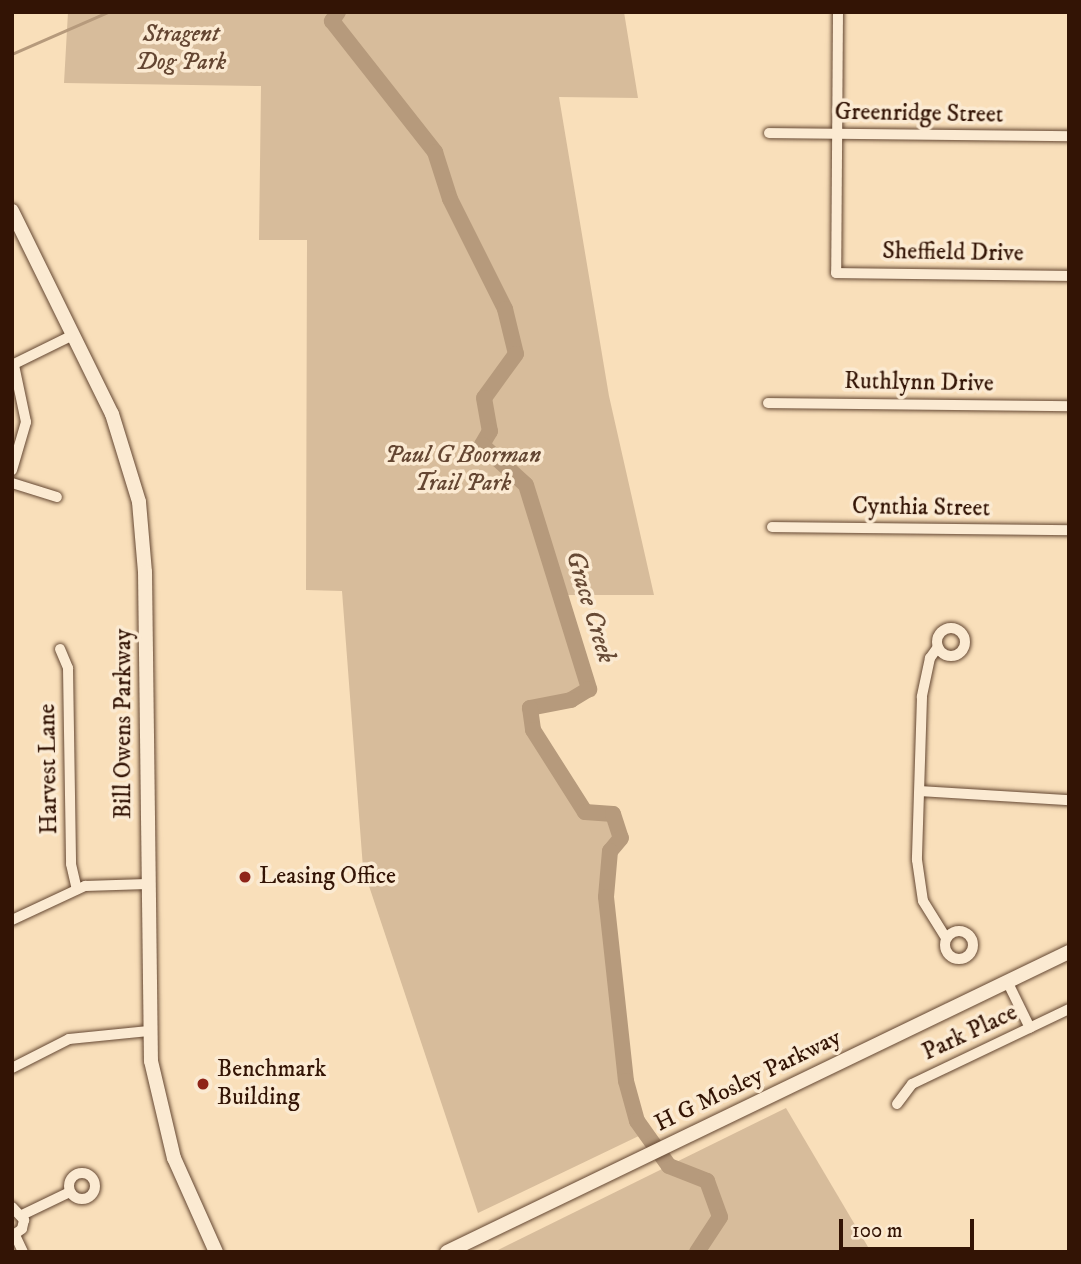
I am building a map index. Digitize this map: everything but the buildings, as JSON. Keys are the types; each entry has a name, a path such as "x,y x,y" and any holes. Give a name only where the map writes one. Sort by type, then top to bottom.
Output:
{"main road":[{"name":"Bill Owens Parkway","path":"12,211 125,447 141,513 145,572 149,1031 154,1082 166,1134 216,1252"},
{"name":"H G Mosley Parkway","path":"447,1252 1069,951"}],"street":[{"path":"836,134 838,12"},
{"name":"Greenridge Street","path":"769,133 1069,136"},
{"name":"Sheffield Drive","path":"836,134 836,273 1069,276"},
{"path":"12,470 26,422 13,365 73,335"},
{"name":"Ruthlynn Drive","path":"768,403 1069,406"},
{"path":"12,483 57,497"},
{"name":"Cynthia Street","path":"772,527 1069,530"},
{"path":"938,647 930,658 923,689 919,791 920,888 935,925 946,937"},
{"name":"Harvest Lane","path":"60,649 68,668 71,864 77,889"},
{"path":"919,791 1069,800"},
{"path":"12,920 77,889 147,884"},
{"path":"1007,981 1030,1028"},
{"name":"Park Place","path":"897,1104 912,1084 1069,1009"},
{"path":"12,1068 69,1039 149,1031"},
{"path":"22,1215 70,1192"},
{"path":"12,1207 22,1215"},
{"path":"22,1215 22,1229 14,1235 23,1252"}],"green space":[{"name":"Paul G Boorman Trail Park","path":"68,12 624,12 638,98 559,97 609,396 654,595 562,595 589,689 571,700 530,708 533,730 585,812 613,814 621,838 610,852 606,897 626,1081 637,1121 645,1133 478,1213 363,868 342,591 306,590 307,240 259,240 261,86 64,83"},
{"path":"786,1108 871,1252 494,1252"}],"waterway":[{"path":"12,54 108,12"},
{"name":"Grace Creek","path":"338,12 332,21 435,152 450,199 505,309 516,354 484,398 490,431 482,445 526,485 589,689 571,700 530,708 533,730 585,812 613,814 621,838 610,851 606,897 626,1081 637,1121 669,1166 707,1181 720,1217 697,1252"}],"place":[{"name":"Leasing Office","path":"245,877"},
{"name":"Benchmark Building","path":"203,1084"}],"park label":[{"name":"Stragent Dog Park","path":"181,49"}]}
